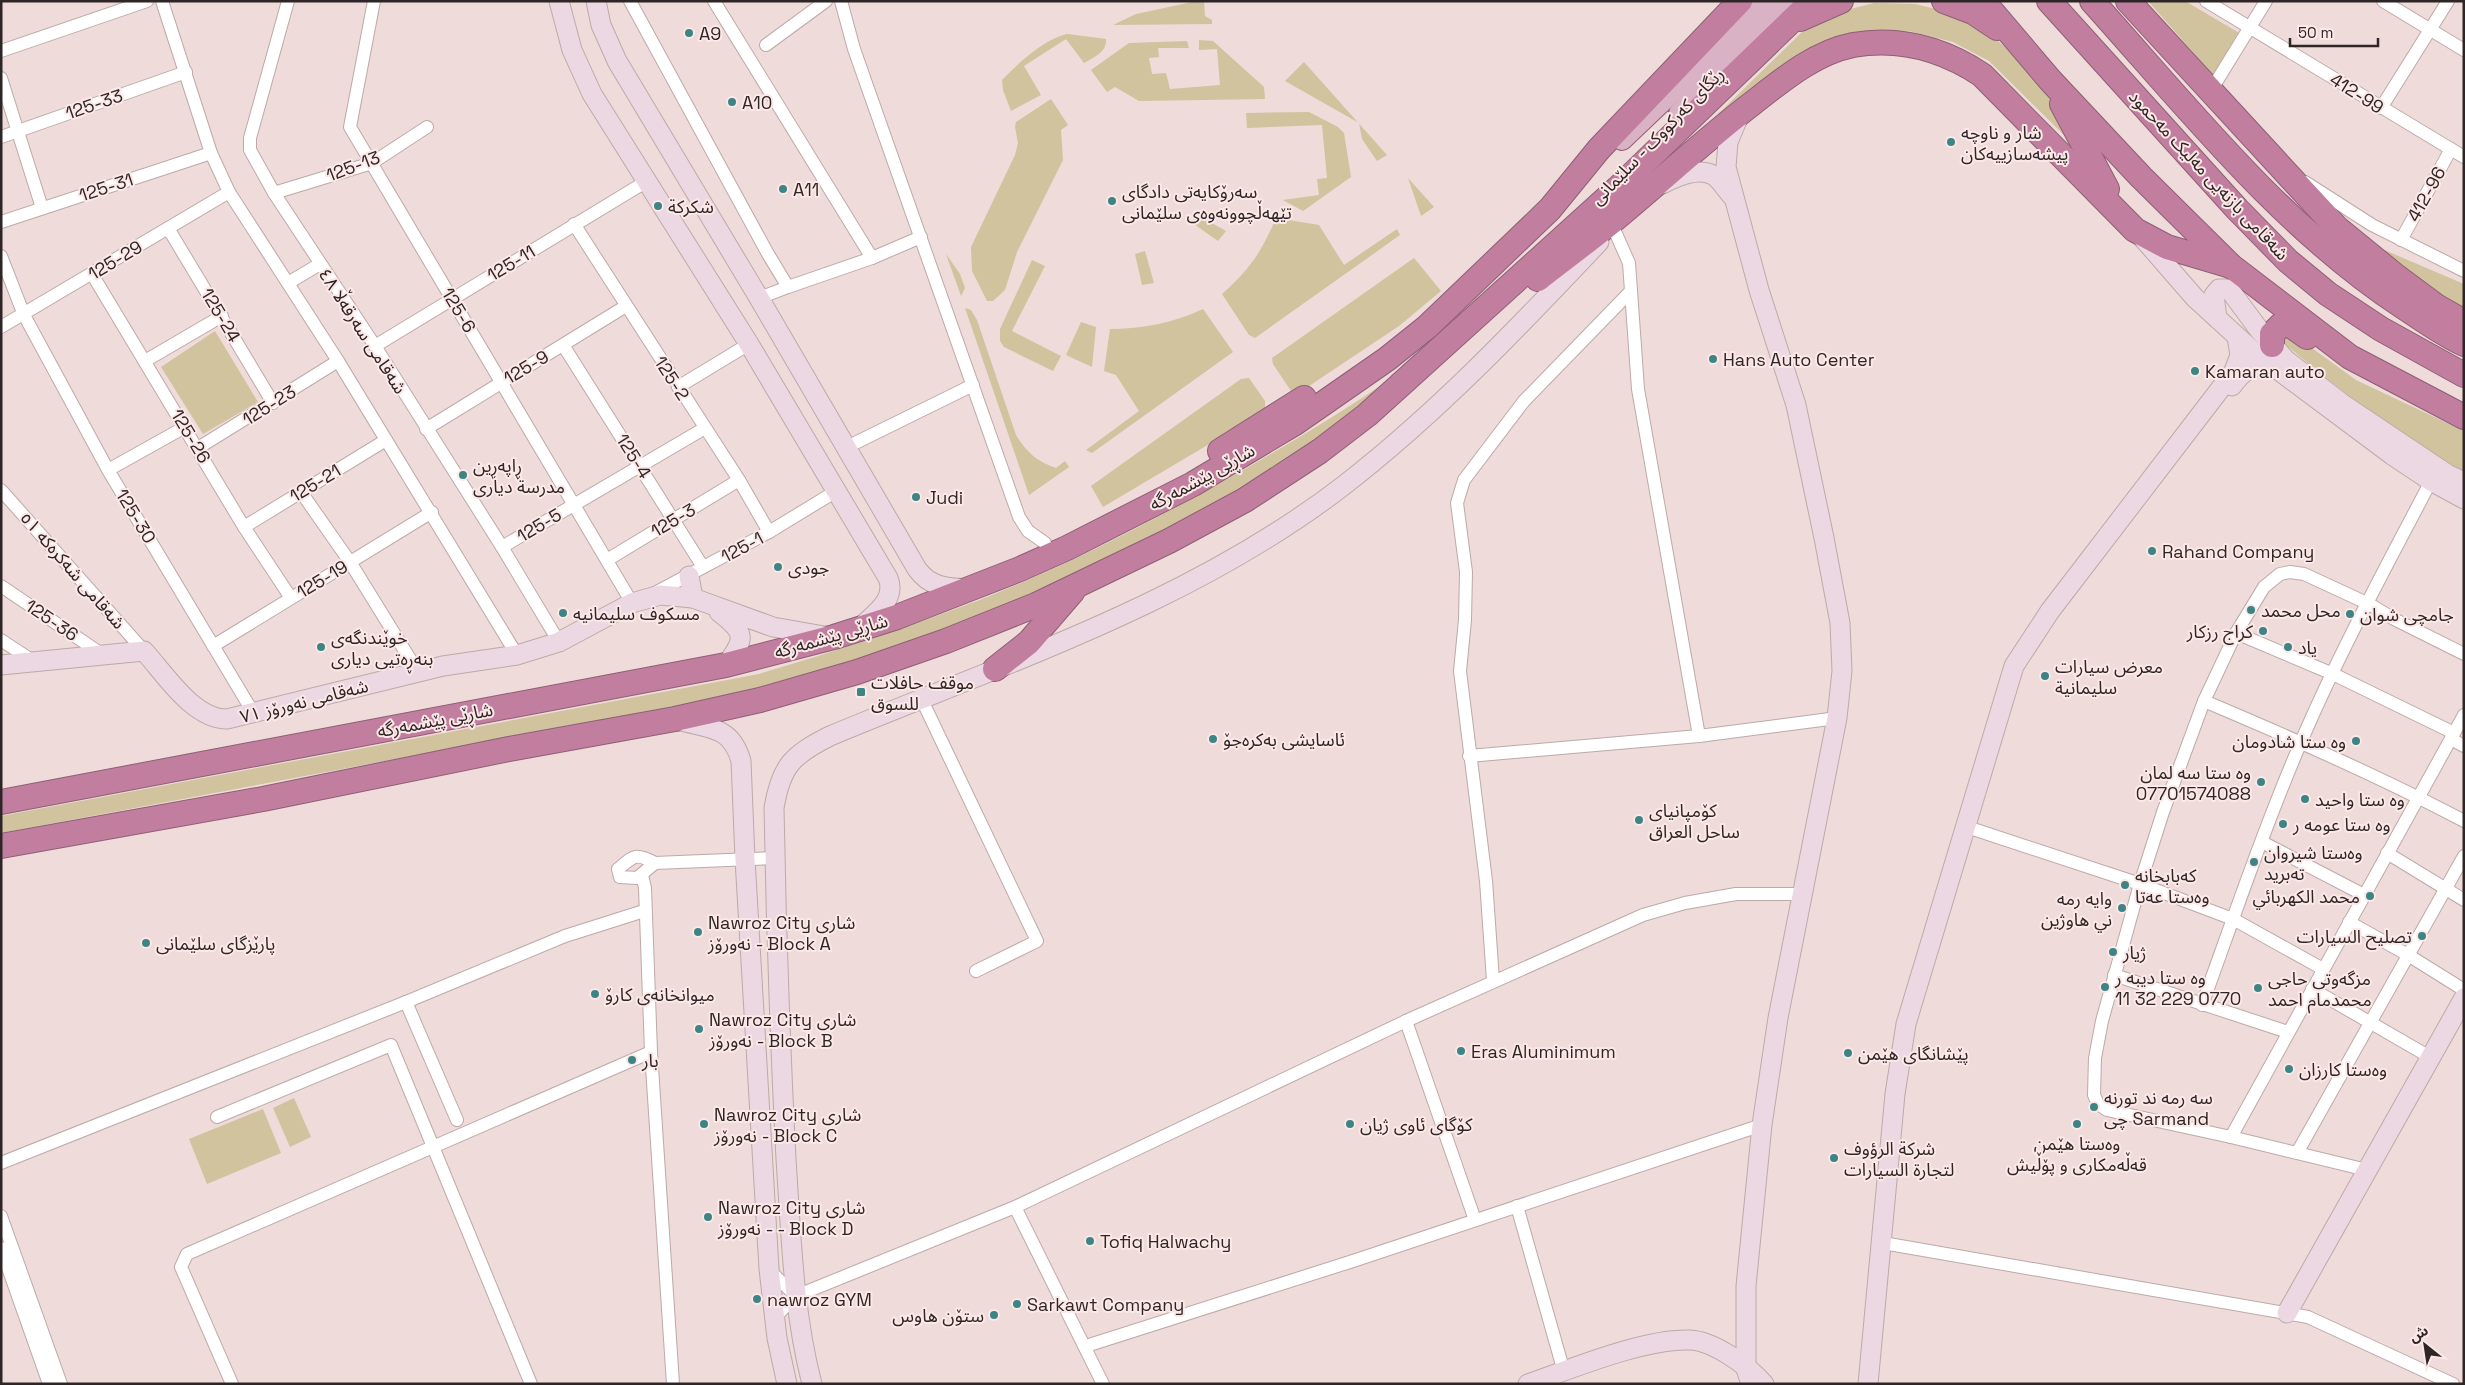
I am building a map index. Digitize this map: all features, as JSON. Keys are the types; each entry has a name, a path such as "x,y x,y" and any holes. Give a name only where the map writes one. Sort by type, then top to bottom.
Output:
{"highway":[{"name":"شاڕێی پێشمەرگە","path":"6,801 726,665 834,637 897,617 971,589 1067,548 1193,484 1260,445 1387,359 1427,327 1550,208 1599,149 1740,1"},
{"path":"1401,386 1618,188 1790,13 1812,1"},
{"path":"1790,13 1841,1"},
{"path":"1944,1 1983,18 2043,71 2128,222"},
{"path":"1983,1 2043,71 2141,177 2231,266 2350,357 2464,417"},
{"name":"شەقامی بازنەیی مەلیک مەحمود","path":"2050,1 2236,208 2288,262 2328,294 2381,329 2464,375"},
{"name":"شەقامی بازنەیی مەلیک مەحمود","path":"2092,1 2234,158 2331,255 2374,288 2464,344"},
{"path":"2128,1 2271,159 2337,228 2365,253 2436,306 2464,322"},
{"path":"8,846 263,799 509,749 675,719 760,700 857,672 946,642 1036,605 1169,542 1245,500 1320,451 1647,192 1740,113 1793,73 1835,51 1853,45 1896,43 1936,50 1967,65 1982,75 2128,222 2167,247 2231,266"},
{"path":"2271,355 2271,338 2274,330 2281,325 2290,325 2327,351 2350,357"},
{"path":"897,617 946,588 1045,542 1183,473 1329,384 1387,359"},
{"path":"995,669 1029,642 1065,600 1085,582"}],"main road":[{"path":"1550,208 1768,1"}],"street":[{"path":"1,51 147,1"},
{"path":"162,1 211,153 229,192 338,361 432,512 517,655"},
{"name":"شەقامی سەرقەڵا ٤٨","path":"288,1 250,138 250,150 274,193 375,346 502,547 559,642"},
{"name":"125-6","path":"374,1 350,127 607,560 638,601"},
{"path":"559,1 572,50 585,79 838,490 888,578 891,588 888,600 859,629"},
{"path":"596,1 603,30 617,61 923,577 930,583 946,588 971,589"},
{"path":"630,1 768,254 788,287"},
{"path":"714,1 872,258"},
{"path":"766,45 826,1"},
{"path":"841,1 854,49 1019,517 1028,531 1045,542"},
{"name":"412-99","path":"2206,1 2464,157"},
{"path":"2210,92 2266,1"},
{"path":"2383,1 2464,50"},
{"path":"2381,108 2448,1"},
{"name":"125-33","path":"1,137 186,72"},
{"path":"1,78 42,208"},
{"path":"1740,113 1728,142 1726,167 1732,196 1796,405 1840,623 1842,672 1837,718 1778,1018 1762,1125 1746,1286 1760,1380"},
{"name":"125-13","path":"274,193 372,163 427,127"},
{"name":"412-96","path":"2401,240 2451,149"},
{"name":"125-31","path":"1,222 211,153"},
{"path":"2271,159 2372,225 2464,271"},
{"path":"812,1384 801,1334 796,1296 777,1006 774,808 778,785 783,772 799,754 830,736 1127,613 1187,584 1245,551 1342,487 1420,422 1545,299 1647,192 1676,177 1698,172 1713,175 1732,196"},
{"name":"125-11","path":"375,346 647,181"},
{"name":"125-29","path":"1,327 229,192"},
{"path":"2128,222 2175,276 2237,337 2291,364 2344,405 2447,474 2464,482"},
{"name":"125-2","path":"574,224 739,480 769,532"},
{"path":"1613,227 1628,263 1638,389 1698,736"},
{"name":"125-24","path":"168,228 273,403"},
{"path":"759,298 872,258 921,237"},
{"name":"125-30","path":"1,256 24,314 108,470 254,714"},
{"path":"288,284 320,264"},
{"name":"125-26","path":"92,274 244,526 291,598"},
{"path":"2217,318 2214,295 2219,289 2229,289 2271,355 2431,481 2464,499"},
{"path":"1493,980 1486,881 1469,756 1460,671 1465,620 1466,572 1457,503 1464,480 1524,401 1631,291"},
{"name":"125-9","path":"426,429 626,306"},
{"path":"145,361 222,316"},
{"path":"1868,1384 1888,1244 1911,1025 2003,714 2027,655 2055,609 2234,371 2240,355 2237,337"},
{"name":"125-4","path":"564,344 674,520 696,572"},
{"path":"678,387 750,348"},
{"path":"2055,609 2240,375 2271,355"},
{"name":"125-23","path":"198,448 338,361"},
{"path":"845,448 973,385"},
{"path":"108,470 186,427"},
{"name":"125-5","path":"502,547 705,428"},
{"name":"125-21","path":"244,526 386,440"},
{"name":"125-3","path":"607,560 739,480"},
{"path":"2202,1004 2301,742 2333,674 2431,481"},
{"name":"شەقامی شەکرەکە ٥١","path":"1,490 144,651"},
{"name":"125-1","path":"638,601 769,532 838,490"},
{"path":"301,492 350,562 418,672"},
{"path":"852,515 877,502"},
{"name":"125-19","path":"213,646 432,512"},
{"path":"696,572 701,601 737,626 740,631 739,648 726,665"},
{"path":"2367,1170 2231,1137 2112,1112 2098,1104 2093,1091 2096,1058 2114,975 2163,812 2204,701 2236,632 2271,579 2285,573 2304,574 2369,604 2394,619 2464,654"},
{"name":"125-36","path":"1,586 103,654"},
{"name":"شەقامی نەورۆز ٧١","path":"144,651 192,705 208,716 227,719 254,714 418,672 517,655 559,642 638,601 677,595 701,601 773,628 834,637"},
{"path":"2236,632 2333,674 2452,736 2464,746"},
{"path":"1,640 33,662"},
{"path":"1,665 144,651"},
{"path":"921,698 1037,941 976,971"},
{"path":"2204,701 2301,742 2418,797 2464,821"},
{"path":"2231,1137 2464,715"},
{"path":"1469,756 1698,736 1837,718"},
{"path":"675,719 716,729 736,746 742,761 745,860 768,1262 776,1338 787,1384"},
{"path":"1970,828 2140,884 2233,919 2323,969"},
{"path":"2262,842 2364,895"},
{"path":"2387,853 2464,900"},
{"path":"655,862 642,875 634,878 619,873 634,856 643,856 655,862 775,858"},
{"path":"2297,1153 2464,856"},
{"path":"642,875 645,888 644,911 651,1052 673,1384"},
{"path":"774,1318 796,1296 1015,1206 1493,980 1661,908 1736,894 1803,894"},
{"path":"1,1163 406,1002 573,933 644,911"},
{"path":"2349,922 2408,955 2464,990"},
{"path":"2114,975 2288,1032"},
{"path":"2312,989 2430,1057"},
{"path":"2287,1313 2464,998"},
{"path":"406,1002 457,1120"},
{"path":"1406,1021 1475,1220"},
{"path":"217,1117 391,1045 434,1146 528,1383"},
{"path":"232,1384 181,1267 186,1254 651,1052"},
{"path":"1086,1346 1353,1262 1762,1125"},
{"path":"1015,1206 1086,1346 1103,1384"},
{"path":"1516,1206 1564,1372"},
{"path":"1,1216 61,1384"},
{"path":"1888,1244 2308,1317 2453,1384"},
{"path":"1878,1384 1888,1244"},
{"path":"1,1248 49,1384"},
{"path":"768,1262 793,1254"},
{"path":"768,1262 796,1296"},
{"path":"776,1338 788,1332 801,1334"},
{"path":"1528,1384 1634,1349 1689,1340 1700,1341 1726,1352 1760,1380"}],"shaded area":[{"path":"1204,1 1205,16 1212,20 1212,24 1113,25 1136,14"},
{"path":"2148,1 2185,1 2241,34 2215,77"},
{"path":"1874,3 1915,4 1952,13 1984,29 2039,76 2072,143 1989,61 1953,42 1909,31 1872,34 1675,156 1803,31 1839,12"},
{"path":"1068,34 1106,39 1106,44 1099,54 1084,63 1066,39 1024,66 1041,95 1011,111 1003,90 1002,80 1024,59 1042,46 1051,40"},
{"path":"1199,40 1213,41 1264,87 1265,99 1139,101 1115,87 1107,92 1091,70 1129,43 1187,41 1189,48 1158,48 1159,57 1149,58 1152,74 1166,73 1170,89 1220,85 1217,49 1199,50"},
{"path":"1304,62 1358,122 1285,81"},
{"path":"1051,99 1068,125 1061,130 1063,160 1017,252 1005,290 993,301 987,301 972,271 971,247 1015,155 1018,143 1016,122"},
{"path":"1309,112 1338,127 1344,133 1351,177 1303,211 1283,200 1319,195 1317,179 1327,178 1322,125 1247,128 1246,113"},
{"path":"1359,124 1387,155 1377,161 1362,139"},
{"path":"1408,178 1434,207 1421,216"},
{"path":"1197,215 1226,231 1218,241 1191,222"},
{"path":"1276,218 1319,225 1344,265 1397,229 1400,235 1255,338 1249,335 1222,294 1254,260"},
{"path":"2361,240 2464,284 2464,313"},
{"path":"1145,251 1154,283 1142,285 1135,254"},
{"path":"946,254 960,274 965,288 961,296"},
{"path":"1414,258 1441,291 1399,326 1309,386 1299,391 1291,391 1273,364 1272,358"},
{"path":"1032,260 1045,266 1012,331 1061,356 1053,371 1004,347 1000,341 1000,329"},
{"path":"965,308 971,310 977,320 1016,435 1033,456 1044,463 1056,468 1065,461 1069,467 1029,495"},
{"path":"1203,309 1233,352 1092,453 1086,450 1139,411 1116,375 1104,371 1110,329 1158,324"},
{"path":"1081,322 1096,327 1092,367 1066,355"},
{"path":"215,331 258,402 203,434 161,367"},
{"path":"2287,334 2294,335 2356,380 2464,431 2464,472 2393,427 2326,378 2284,343 2283,339"},
{"path":"1396,375 1311,448 1184,524 1023,599 918,641 769,689 1,833 1,816 759,674 869,639 977,601 1040,575 1102,546 1267,456 1332,417"},
{"path":"1249,378 1265,401 1265,411 1103,507 1091,486 1241,379"},
{"path":"294,1098 311,1137 290,1147 273,1108"},
{"path":"263,1109 281,1153 207,1184 189,1139"}],"place":[{"name":"A9","path":"689,33"},
{"name":"A10","path":"732,102"},
{"name":"شار و ناوچە پیشەسازییەکان","path":"1951,142"},
{"name":"A11","path":"783,189"},
{"name":"سەرۆکایەتی دادگای تێهەڵچوونەوەی سلێمانی","path":"1112,201"},
{"name":"شكركة","path":"658,206"},
{"name":"Hans Auto Center","path":"1713,359"},
{"name":"Kamaran auto","path":"2195,371"},
{"name":"ڕاپەڕین مدرسة ديارى","path":"463,475"},
{"name":"Judi","path":"916,497"},
{"name":"Rahand Company","path":"2152,551"},
{"name":"جودی","path":"778,567"},
{"name":"محل محمد","path":"2251,610"},
{"name":"مسكوف سليمانيه","path":"563,613"},
{"name":"جامچی شوان","path":"2350,614"},
{"name":"كراج رزكار","path":"2263,631"},
{"name":"خوێندنگەی بنەڕەتیی دیاری","path":"321,647"},
{"name":"ياد","path":"2288,647"},
{"name":"معرض سيارات سليمانية","path":"2045,676"},
{"name":"موقف حافلات للسوق","path":"861,692"},
{"name":"ئاسایشی بەکرەجۆ","path":"1213,739"},
{"name":"وه ستا شادومان","path":"2356,741"},
{"name":"وه ستا سه لمان 07701574088","path":"2261,782"},
{"name":"وه ستا واحید","path":"2305,799"},
{"name":"کۆمپانیای ساحل العراق","path":"1639,820"},
{"name":"وه ستا عومه ر","path":"2283,824"},
{"name":"وەستا شیروان تەبرید","path":"2254,862"},
{"name":"کەبابخانە وەستا عەتا","path":"2125,885"},
{"name":"محمد الكهربائي","path":"2370,896"},
{"name":"وايه رمه ني هاوژين","path":"2122,908"},
{"name":"Nawroz City شاری نەورۆز - Block A","path":"698,932"},
{"name":"تصليح السيارات","path":"2422,936"},
{"name":"پارێزگای سلێمانی","path":"146,943"},
{"name":"ژیار","path":"2113,952"},
{"name":"وه ستا دیبه ر 11 32 229 0770","path":"2105,987"},
{"name":"مزگەوتی حاجی محمدمام احمد","path":"2258,988"},
{"name":"میوانخانەی کارۆ","path":"595,994"},
{"name":"Nawroz City شاری نەورۆز - Block B","path":"699,1029"},
{"name":"Eras Aluminimum","path":"1461,1051"},
{"name":"پێشانگای هێمن","path":"1848,1053"},
{"name":"بار","path":"632,1060"},
{"name":"وەستا کارزان","path":"2289,1069"},
{"name":"سه رمه ند تورنه چی Sarmand","path":"2094,1107"},
{"name":"Nawroz City شاری نەورۆز - Block C","path":"704,1124"},
{"name":"کۆگای ئاوی ژیان","path":"1350,1124"},
{"name":"وەستا هێمن قەڵەمکاری و پۆڵیش","path":"2077,1124"},
{"name":"شركة الرؤوف لتجارة السيارات","path":"1834,1158"},
{"name":"Nawroz City شاری نەورۆز - - Block D","path":"708,1217"},
{"name":"Tofiq Halwachy","path":"1090,1241"},
{"name":"nawroz GYM","path":"757,1299"},
{"name":"Sarkawt Company","path":"1017,1304"},
{"name":"ستۆن هاوس","path":"994,1315"}]}
